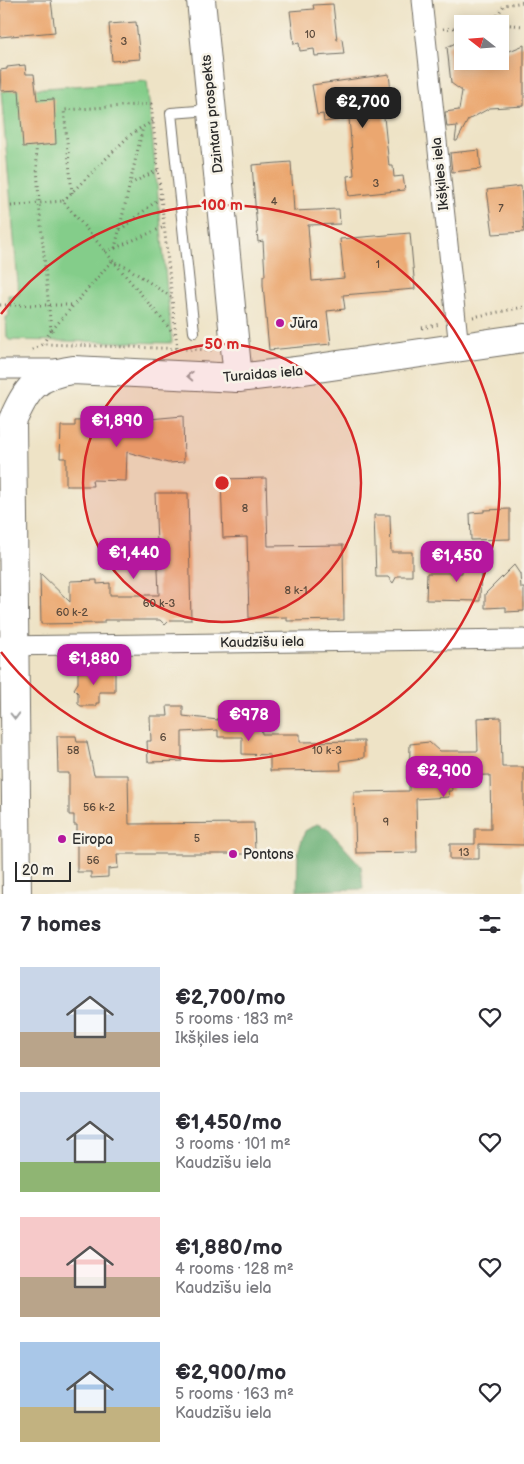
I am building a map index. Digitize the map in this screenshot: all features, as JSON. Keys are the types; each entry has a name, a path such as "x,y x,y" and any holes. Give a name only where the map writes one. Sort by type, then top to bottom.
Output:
{"street":[{"name":"Dzintaru prospekts","path":"201,0 238,378"},
{"name":"Ikšķiles iela","path":"422,0 459,348"},
{"name":"Turaidas iela","path":"0,369 73,370 238,378 524,338"},
{"path":"17,894 7,646 12,422 19,405 33,386 51,373 73,370"},
{"name":"Kaudzīšu iela","path":"7,646 524,639"}],"lane":[{"path":"194,332 171,113 212,110"}],"path":[{"path":"498,15 504,5 524,2"},
{"path":"509,25 524,26"},
{"path":"72,193 64,110 151,104 177,348"},
{"path":"11,206 63,202 130,135 171,113"},
{"path":"115,248 143,127"},
{"path":"36,146 39,203 51,330"},
{"path":"130,184 158,170"},
{"path":"119,231 161,198"},
{"path":"63,202 176,336"},
{"path":"105,251 164,227"},
{"path":"112,261 125,266 172,297"},
{"path":"43,344 51,330 112,261"},
{"path":"0,305 73,305"},
{"path":"420,328 524,307"}],"green space":[{"path":"147,81 172,343 9,340 7,337 6,317 9,316 8,295 19,295 1,91"},
{"path":"317,824 328,829 361,866 363,889 297,891 298,852 305,831"}],"building":[{"path":"0,0 51,0 55,32 0,37"},
{"path":"333,4 337,40 342,39 344,54 315,56 314,49 300,51 299,43 294,44 290,11 314,9 313,5"},
{"path":"136,22 140,59 112,61 109,24"},
{"path":"454,44 454,70 509,70 509,51 524,45 524,106 490,108 468,120 457,141 455,141 457,126 447,127 445,112 459,110 462,91 451,83 447,47"},
{"path":"25,65 26,74 34,74 37,100 54,99 56,144 23,147 19,90 1,91 0,70 7,69 7,67"},
{"path":"389,74 394,116 384,117 389,166 393,166 394,177 403,176 405,190 349,196 347,176 354,175 349,118 324,122 323,114 317,115 312,85"},
{"path":"479,150 481,169 452,172 450,153"},
{"path":"291,162 294,211 339,209 340,224 308,225 312,281 344,278 340,239 410,233 415,289 343,295 345,309 327,311 331,344 269,350 263,285 263,276 265,276 263,241 258,242 252,165"},
{"path":"521,186 524,232 493,234 487,190"},
{"path":"183,416 184,462 168,463 127,452 126,481 92,480 93,486 66,486 66,458 60,458 61,426 75,426 75,421 102,420 102,426 149,427 149,419"},
{"path":"266,478 268,546 343,545 344,620 287,621 287,617 249,618 247,537 223,538 221,479"},
{"path":"155,493 188,493 191,620 170,620 165,625 160,620 104,620 104,623 41,624 40,573 70,602 70,581 97,580 97,584 110,583 110,595 159,595"},
{"path":"510,509 510,539 471,540 470,513 484,512 484,510"},
{"path":"374,515 390,515 391,552 412,552 412,576 397,576 393,583 388,577 376,577"},
{"path":"463,557 481,557 480,601 426,600 427,573 462,573"},
{"path":"514,565 520,574 521,588 524,588 524,611 506,612 506,607 485,608 485,594"},
{"path":"115,671 115,692 99,692 99,703 96,703 96,706 81,706 78,704 78,693 74,689 78,683 78,672"},
{"path":"167,706 183,706 183,716 218,720 218,706 233,706 233,715 246,715 247,725 261,725 262,734 300,734 300,742 364,741 364,758 340,761 341,770 270,771 270,755 242,754 242,737 218,737 218,730 182,732 182,761 148,762 147,741 151,741 150,716 168,716"},
{"path":"501,717 502,767 524,767 524,845 479,844 479,859 450,859 450,844 475,844 475,829 491,829 490,775 451,776 452,791 448,791 449,797 416,799 417,852 356,853 354,792 409,791 410,744 429,742 439,751 478,751 477,718"},
{"path":"57,736 76,736 77,742 87,742 94,775 128,775 129,824 254,823 255,851 246,852 246,854 117,854 118,868 108,869 108,877 91,878 91,872 77,872 77,825 74,825 74,815 69,815 69,773 58,773"}],"place":[{"name":"Jūra","path":"280,323"},
{"name":"Eiropa","path":"62,839"},
{"name":"Pontons","path":"233,854"}]}
